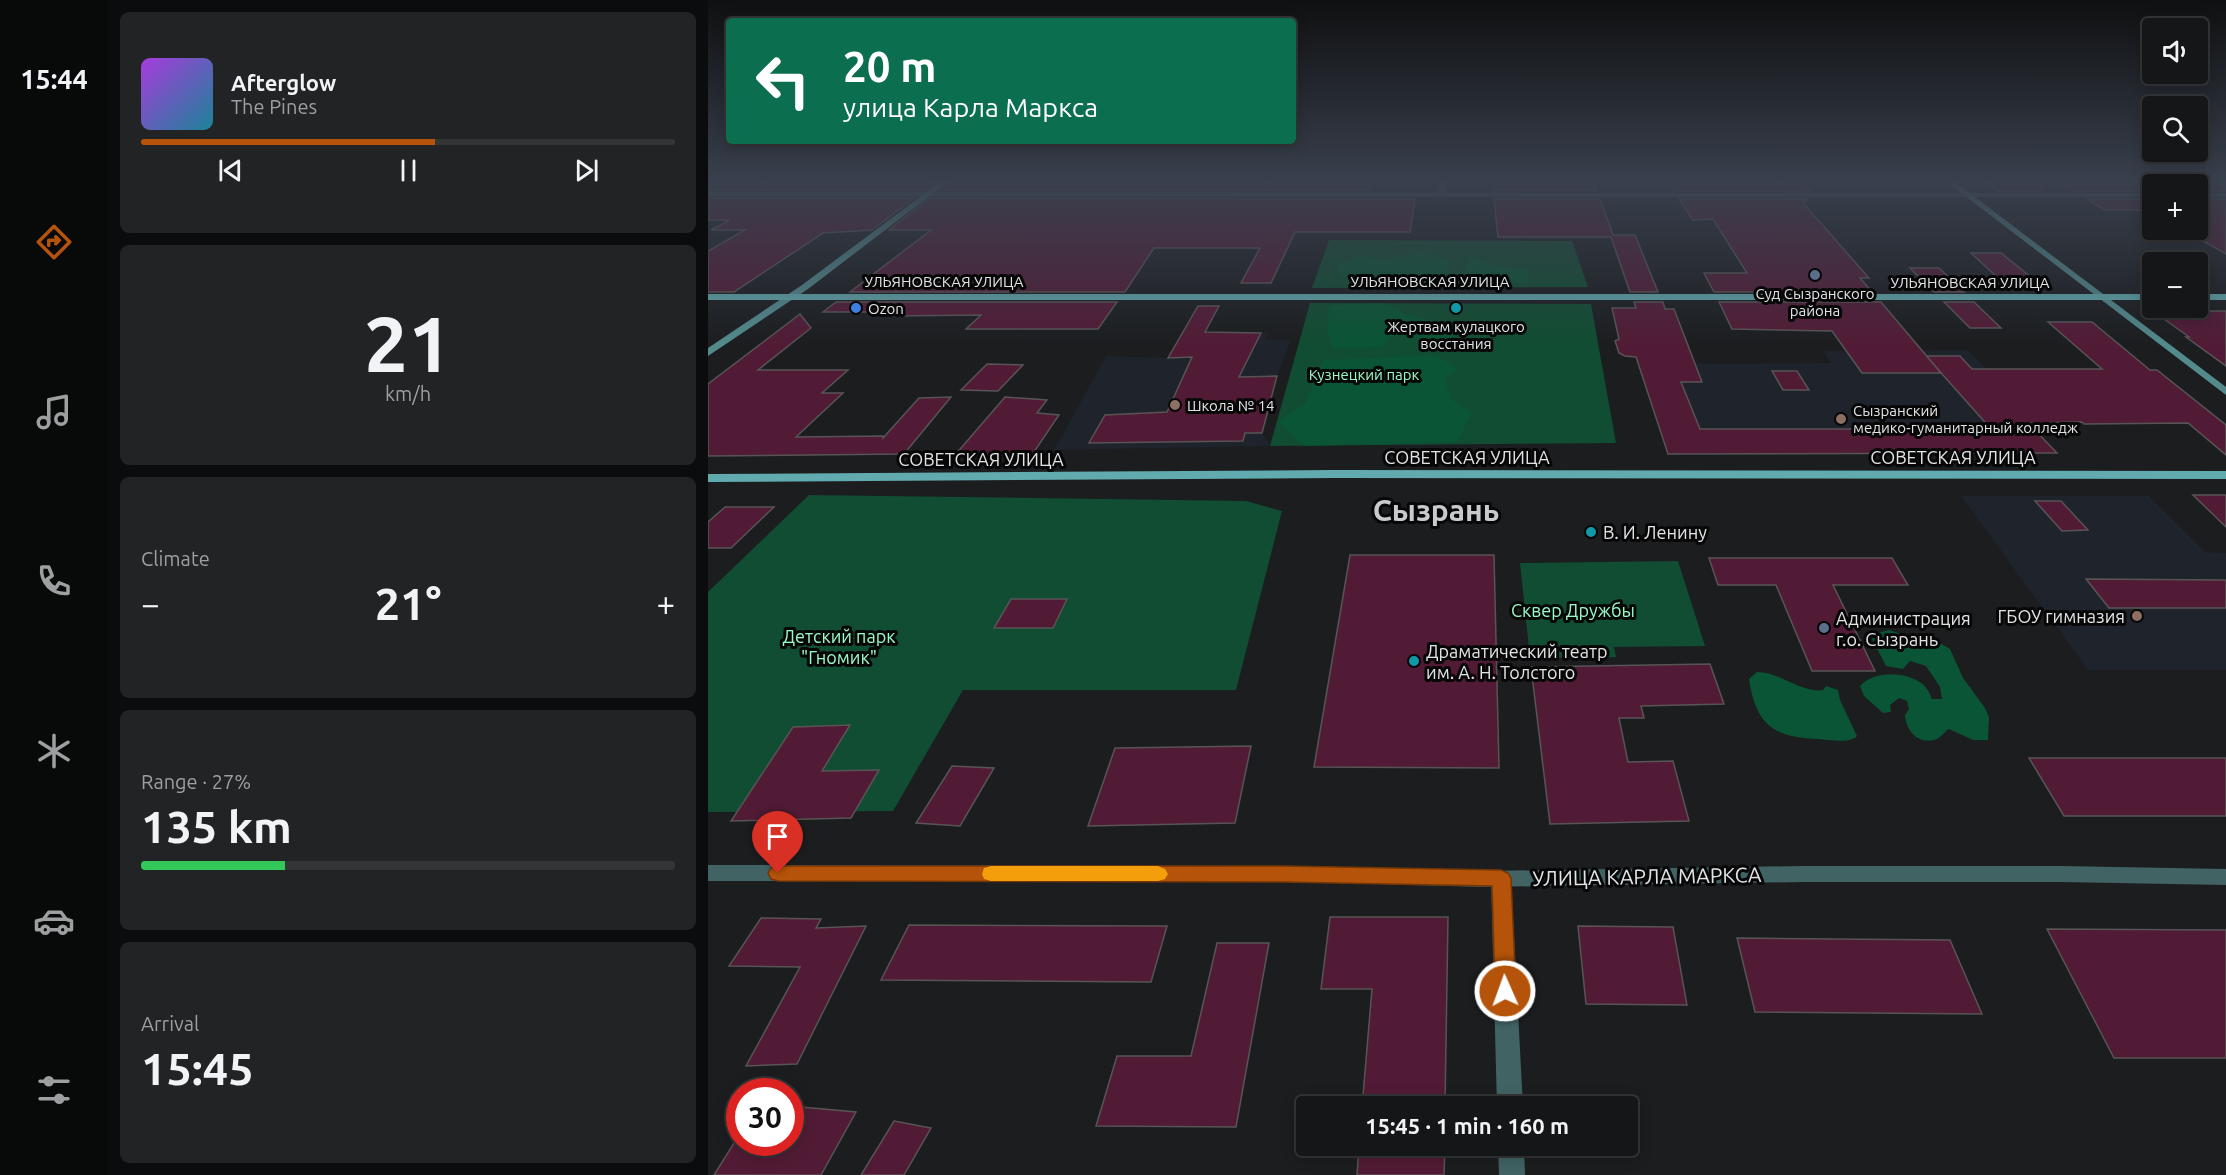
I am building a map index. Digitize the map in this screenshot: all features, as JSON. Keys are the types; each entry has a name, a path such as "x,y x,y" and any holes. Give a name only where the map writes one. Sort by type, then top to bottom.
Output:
{"main road":[{"path":"708,353 872,237"},
{"path":"2022,237 2226,392"},
{"name":"УЛЬЯНОВСКАЯ УЛИЦА","path":"708,297 2142,297"},
{"path":"2208,297 2226,297"},
{"name":"СОВЕТСКАЯ УЛИЦА","path":"708,478 1335,474 2226,475"}],"street":[{"name":"УЛИЦА КАРЛА МАРКСА","path":"708,873 1283,874 1501,878 2002,874 2226,877"},
{"path":"1501,878 1510,1096"},
{"path":"1511,1156 1512,1175"}],"shaded area":[{"name":"Школа № 14","path":"1182,332 1268,333 1265,340 1291,340 1277,376 1262,433 1270,446 1054,450 1106,356 1168,358"},
{"name":"Сызранский медико-гуманитарный колледж","path":"1968,350 2002,385 1992,385 2057,453 1668,454 1641,364 1831,363 1823,351"},
{"name":"ГБОУ гимназия","path":"1961,496 2149,496 2205,552 2226,553 2226,670 2088,670"}],"green space":[{"path":"1329,240 1572,241 1588,287 1312,288"},
{"path":"1420,251 1452,262 1442,281 1394,276 1340,277 1336,264 1357,256 1384,259"},
{"path":"1470,256 1497,265 1527,269 1530,283 1474,282 1464,275"},
{"name":"Кузнецкий парк","path":"1310,303 1591,304 1616,443 1270,446"},
{"path":"1383,303 1406,314 1460,329 1443,346 1410,336 1392,336 1381,347 1333,348 1327,328 1329,305"},
{"path":"1436,355 1459,369 1445,379 1451,399 1472,413 1457,442 1304,446 1278,421 1305,404 1323,360"},
{"name":"Детский парк \"Гномик\"","path":"809,495 1246,501 1282,511 1236,690 963,690 893,811 708,812 708,592"},
{"name":"Сквер Дружбы","path":"1678,561 1705,646 1614,647 1616,657 1530,658 1520,563"},
{"path":"1889,630 1920,640 1940,643 1950,649 1963,678 1989,717 1988,740 1973,740 1949,729 1936,739 1922,740 1910,731 1906,721 1905,715 1909,709 1907,701 1899,698 1890,705 1891,712 1883,713 1864,696 1860,686 1873,678 1889,674 1914,679 1925,686 1932,699 1942,699 1940,687 1926,666 1910,661 1903,669 1886,666 1872,639 1881,632"},
{"path":"1757,672 1774,675 1807,689 1823,690 1826,686 1838,690 1840,700 1857,736 1851,740 1837,741 1802,738 1769,726 1756,708 1752,695 1749,679"}],"building":[{"path":"733,237 817,237 734,292 708,292 708,251"},
{"path":"922,237 1293,237 1271,283 1241,283 1260,248 1154,248 1125,292 850,292"},
{"path":"1498,237 1636,237 1658,292 1630,292 1611,237"},
{"path":"1724,237 1833,237 1869,278 1860,278 1872,292 1714,292 1704,273 1747,273"},
{"path":"2208,237 2226,237 2226,254 2202,240 2208,240"},
{"path":"1971,253 2001,253 2032,278 1998,278"},
{"path":"1910,268 1939,268 1964,292 1934,292"},
{"path":"836,302 1117,302 1098,329 966,329 981,315 893,316 895,314 891,314 894,312 823,312"},
{"path":"1634,302 1663,302 1665,309 1674,309 1702,382 1681,382 1700,429 1991,429 1926,356 1960,356 1972,369 2102,369 2048,322 2092,322 2150,370 2157,370 2226,425 2226,455 2188,423 2084,424 2082,422 2028,423 2057,453 1668,454 1636,357 1619,353 1615,341 1619,339 1612,308 1636,308"},
{"path":"1719,302 1881,302 1941,373 1862,373 1832,331 1732,329"},
{"path":"1944,302 1974,302 2001,328 1970,328"},
{"path":"1198,306 1219,306 1205,332 1261,333 1239,377 1277,376 1262,433 1245,433 1243,441 1089,443 1105,415 1167,412 1192,357 1168,358"},
{"path":"2208,311 2226,311 2226,366 2186,337 2189,337 2163,318 2208,318"},
{"path":"800,314 811,328 758,370 848,370 822,393 843,393 796,437 883,436 883,438 919,398 951,397 904,454 708,456 708,384"},
{"path":"987,364 1023,365 998,391 961,390"},
{"path":"1772,371 1797,371 1809,390 1783,390"},
{"path":"1005,397 1047,400 1037,413 1059,415 1032,455 955,455"},
{"path":"2193,495 2226,495 2226,527"},
{"path":"2035,501 2061,501 2088,530 2062,531"},
{"path":"725,507 774,507 731,548 708,548 708,522"},
{"name":"Драматический театр им. А. Н. Толстого","path":"1350,555 1494,555 1499,768 1314,767"},
{"name":"Администрация г.о. Сызрань","path":"1709,558 1892,558 1908,585 1833,585 1875,671 1812,671 1776,585 1718,585"},
{"path":"2086,579 2226,580 2226,608 2109,608"},
{"path":"1011,599 1067,599 1053,628 994,628"},
{"path":"1710,664 1724,704 1641,706 1644,718 1619,718 1628,762 1673,761 1689,821 1550,824 1531,667"},
{"path":"850,725 822,771 879,770 851,818 731,821 793,727"},
{"path":"1251,746 1235,823 1088,826 1115,748"},
{"path":"2029,758 2226,758 2226,816 2064,816"},
{"path":"952,766 994,768 960,826 916,823"},
{"path":"1330,917 1448,917 1445,1096 1363,1096 1372,989 1321,989"},
{"path":"761,918 821,919 816,928 866,926 797,1064 746,1066 800,967 729,966"},
{"path":"909,925 1167,926 1151,982 881,980"},
{"path":"1578,926 1673,927 1687,1005 1586,1004"},
{"path":"2047,929 2226,930 2226,1058 2114,1058"},
{"path":"1737,938 1950,940 1982,1014 1755,1012"},
{"path":"1217,943 1269,943 1236,1127 1096,1126 1117,1056 1191,1056"},
{"path":"804,1107 856,1112 821,1175 714,1175 726,1156 804,1156"},
{"path":"894,1121 931,1128 904,1175 861,1175"},
{"path":"1358,1156 1445,1156 1444,1175 1357,1175"}],"slow traffic":[{"path":"991,874 1158,874"}],"place":[{"name":"Суд Сызранского района","path":"1815,275"},
{"name":"Ozon","path":"856,308"},
{"name":"Жертвам кулацкого восстания","path":"1456,308"},
{"name":"Школа № 14","path":"1175,405"},
{"name":"Сызранский медико-гуманитарный колледж","path":"1841,419"},
{"name":"В. И. Ленину","path":"1591,532"},
{"name":"ГБОУ гимназия","path":"2137,616"},
{"name":"Администрация г.о. Сызрань","path":"1824,628"},
{"name":"Драматический театр им. А. Н. Толстого","path":"1414,661"}],"district":[{"name":"Сызрань","path":"1436,510"}],"route":[{"path":"778,873 1283,874 1501,878 1505,991"}]}
